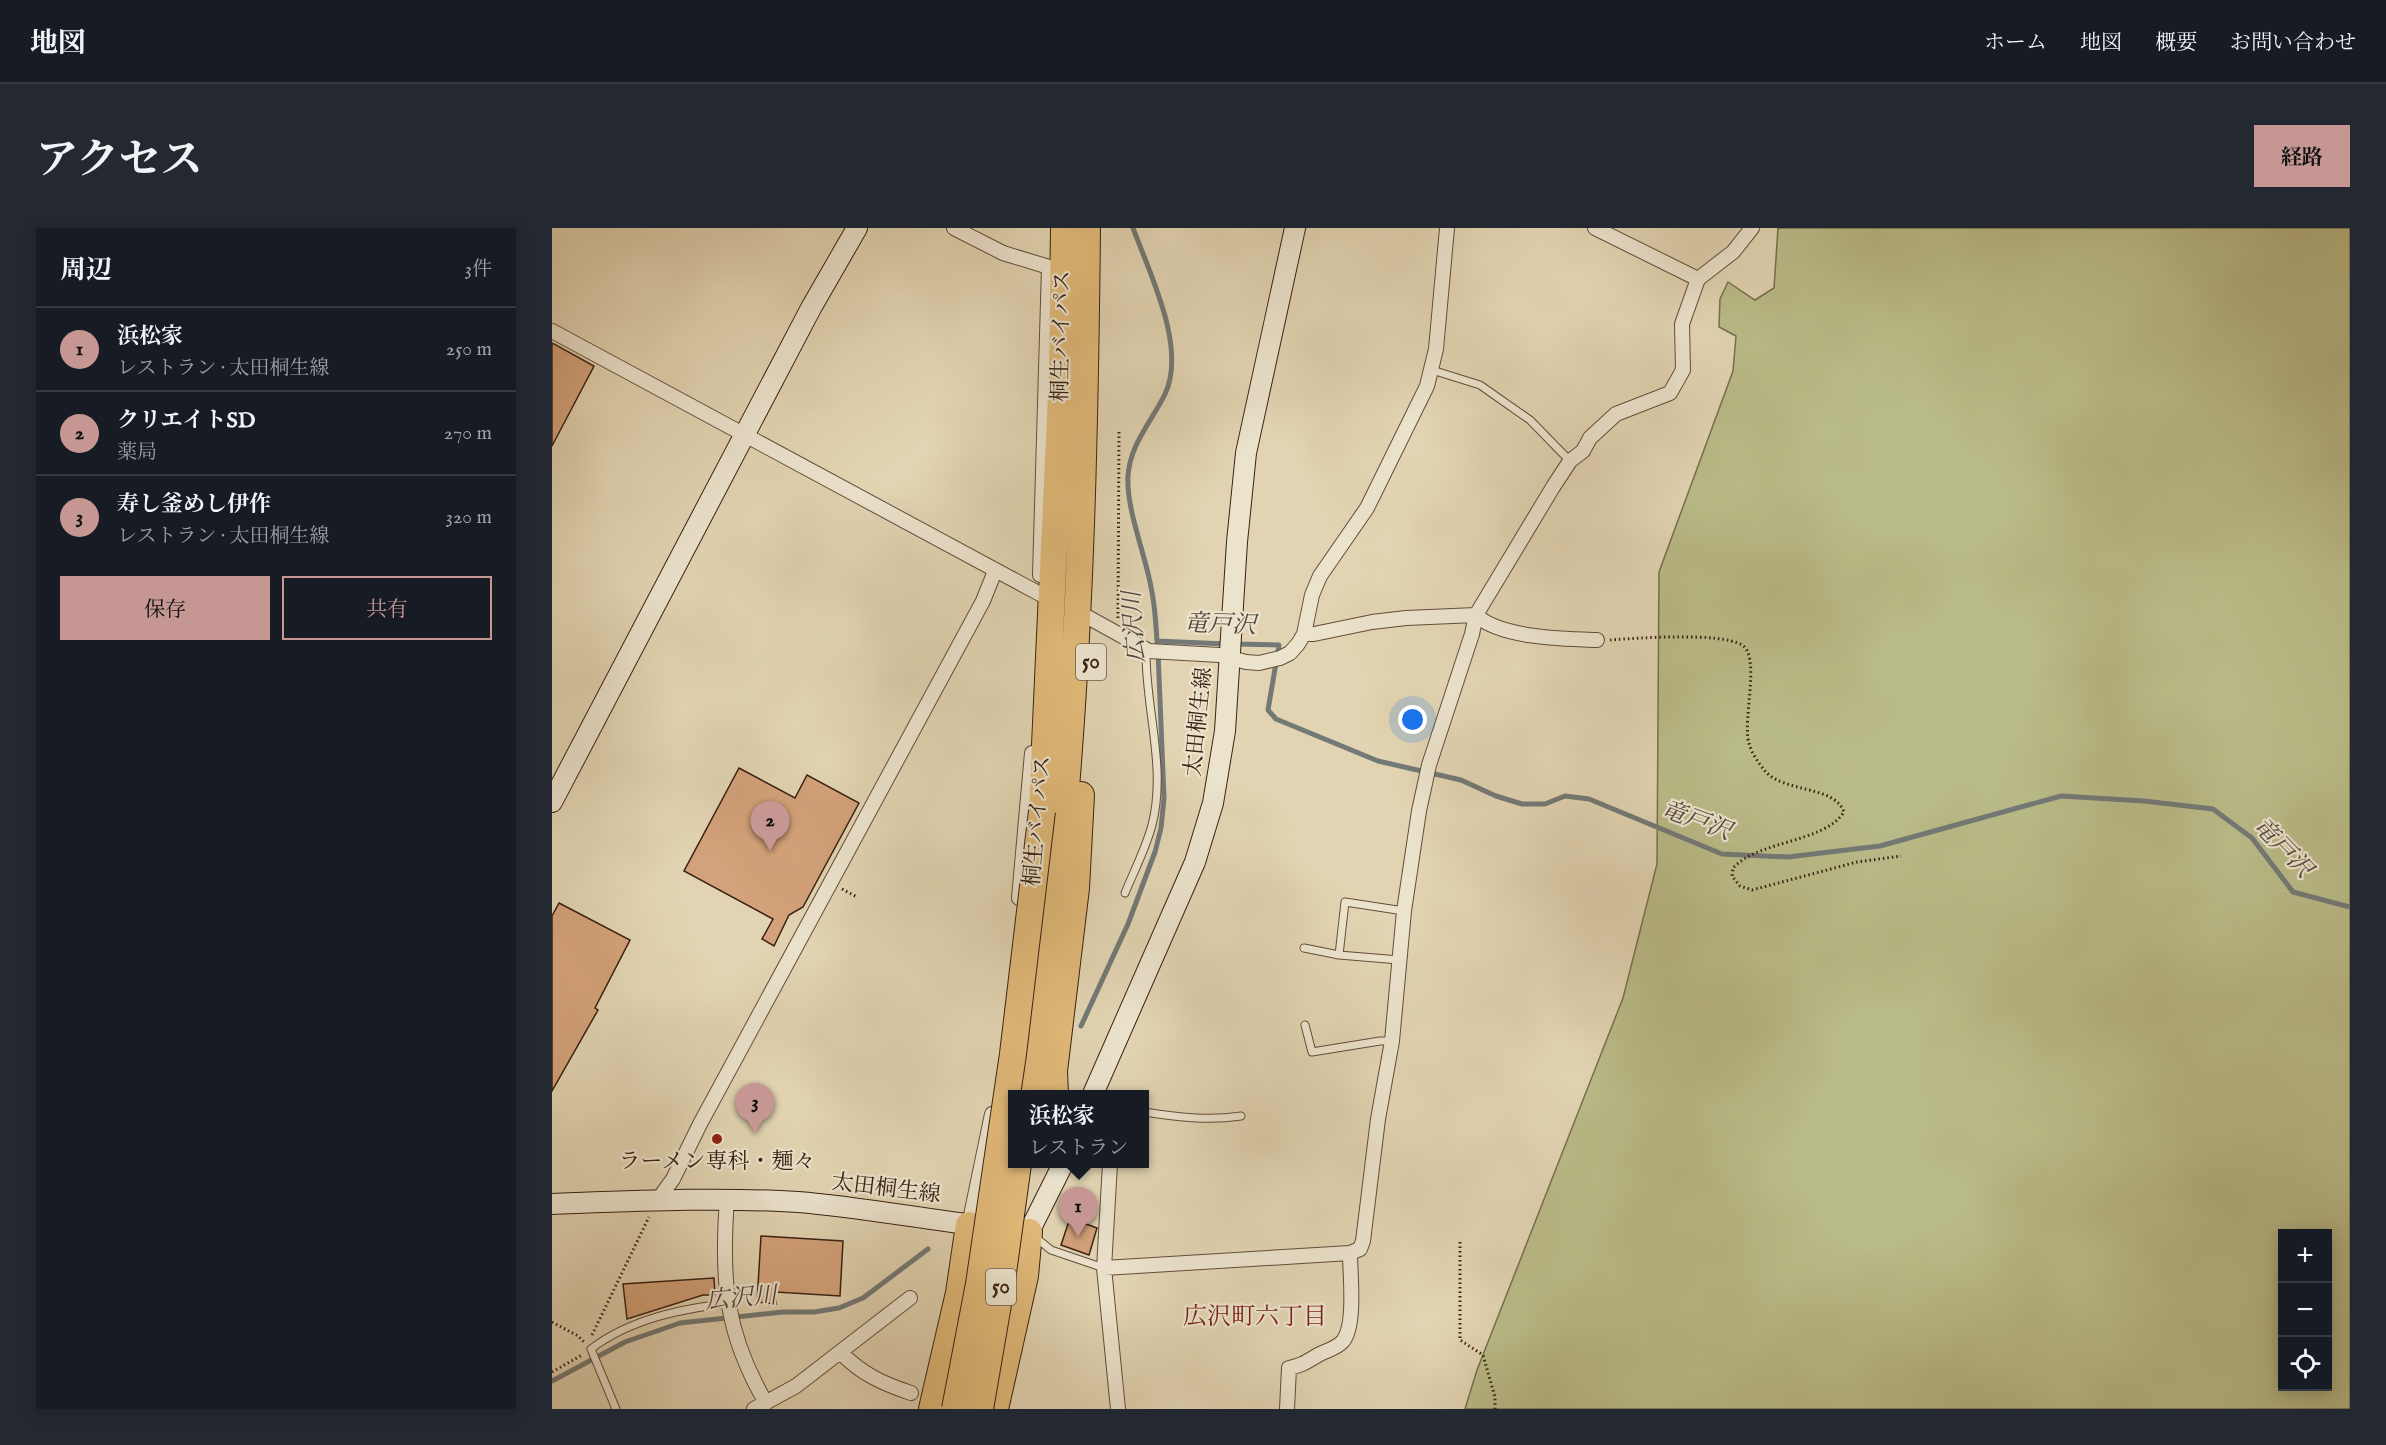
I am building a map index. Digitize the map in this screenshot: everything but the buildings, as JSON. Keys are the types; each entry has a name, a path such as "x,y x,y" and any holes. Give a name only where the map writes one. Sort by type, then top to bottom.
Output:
{"highway":[{"path":"1049,267 1051,228"},
{"name":"桐生バイパス","path":"1028,1090 1053,812 1064,228"},
{"name":"桐生バイパス","path":"955,1409 979,1284 1006,1100 1053,812 1077,632 1085,407 1087,228"},
{"name":"50","path":"1055,1090 1054,1071 1076,888 1104,228"},
{"name":"50","path":"980,1409 1001,1287 1017,1168"},
{"name":"50","path":"932,1409 959,1293 969,1225"},
{"name":"50","path":"995,1409 1025,1276 1029,1232"}],"main road":[{"path":"552,802 811,308 857,228"},
{"name":"太田桐生線","path":"1094,1090 1195,862 1209,820 1225,731 1237,543 1246,453 1295,228"},
{"path":"1029,1232 1061,1168"},
{"name":"太田桐生線","path":"552,1204 727,1199 798,1202 1029,1232"}],"street":[{"path":"954,228 1003,253 1036,261 1049,267 1040,594 1032,762 1016,931 993,1111 969,1225"},
{"path":"1089,618 1152,651 1219,655 1259,663 1290,653 1304,634 1312,595 1320,576 1367,508 1432,370 1447,228"},
{"path":"1595,228 1698,279"},
{"path":"1104,1268 1350,1253 1360,1249 1378,1119 1392,1041 1404,911 1419,811 1429,765 1472,634 1476,615 1570,461 1583,451 1590,438 1616,414 1670,393 1683,370 1682,324 1698,279 1733,252 1752,228"},
{"path":"552,331 743,436 1040,594"},
{"path":"657,1201 673,1179 700,1124 983,601 995,571"},
{"path":"1304,634 1372,622 1476,615 1485,624 1516,632 1561,639 1597,640"},
{"path":"1110,1168 1104,1268 1118,1409"},
{"path":"727,1199 725,1273 732,1325 760,1406 796,1386 910,1298"},
{"path":"1287,1409 1289,1368 1304,1365 1316,1356 1336,1348 1346,1336 1351,1300 1350,1253"},
{"path":"840,1352 857,1369 885,1385 911,1393"}],"lane":[{"path":"1432,370 1480,386 1530,420 1570,461"},
{"path":"1125,894 1152,825 1156,798 1152,651"},
{"path":"1339,955 1345,903 1404,911"},
{"path":"1304,948 1339,955 1399,960"},
{"path":"1305,1025 1312,1052 1392,1041"},
{"path":"1149,1113 1184,1118 1220,1119 1241,1116"},
{"path":"1029,1232 1051,1250 1104,1268"},
{"path":"616,1409 591,1352 615,1335 672,1312 729,1306"}],"path":[{"path":"1118,634 1119,431"},
{"path":"1597,640 1685,637 1726,640 1742,645 1749,651 1751,664 1747,704 1748,743 1757,759 1766,772 1782,783 1833,798 1841,805 1844,812 1837,822 1829,827 1740,861 1732,868 1732,876 1740,886 1752,890 1857,862 1901,856"},
{"path":"837,886 857,897"},
{"path":"591,1352 592,1333 657,1201"},
{"path":"1460,1242 1460,1340 1483,1355 1495,1397 1495,1409"},
{"path":"552,1322 578,1336 591,1352"},
{"path":"552,1372 591,1352"}],"green space":[{"path":"1778,228 2350,228 2350,1409 1465,1409 1477,1370 1623,998 1657,864 1659,572 1733,371 1736,336 1719,327 1720,299 1728,282 1755,300 1774,288"}],"waterway":[{"name":"広沢川","path":"1133,228 1164,311 1172,355 1171,376 1165,394 1137,443 1128,476 1130,502 1152,594 1157,642"},
{"name":"竜戸沢","path":"1157,641 1226,644"},
{"name":"竜戸沢","path":"1235,644 1279,645 1268,710 1276,719 1378,761 1461,780 1496,796 1522,804 1545,804 1565,796 1589,799 1722,854 1788,857 1880,846 2061,796 2144,801 2213,809 2252,838 2293,892 2350,907"},
{"name":"広沢川","path":"1081,1026 1128,924 1155,852 1161,828 1164,798 1158,651"},
{"name":"広沢川","path":"552,1381 625,1342 680,1323 839,1308 863,1298 928,1249"}],"place":[{"name":"クリエイトSD","path":"770,851"},
{"name":"寿し釜めし伊作","path":"755,1133"},
{"name":"ラーメン専科・麺々","path":"717,1139"},
{"name":"浜松家","path":"1078,1237"}],"district":[{"name":"広沢町六丁目","path":"1255,1317"}]}
